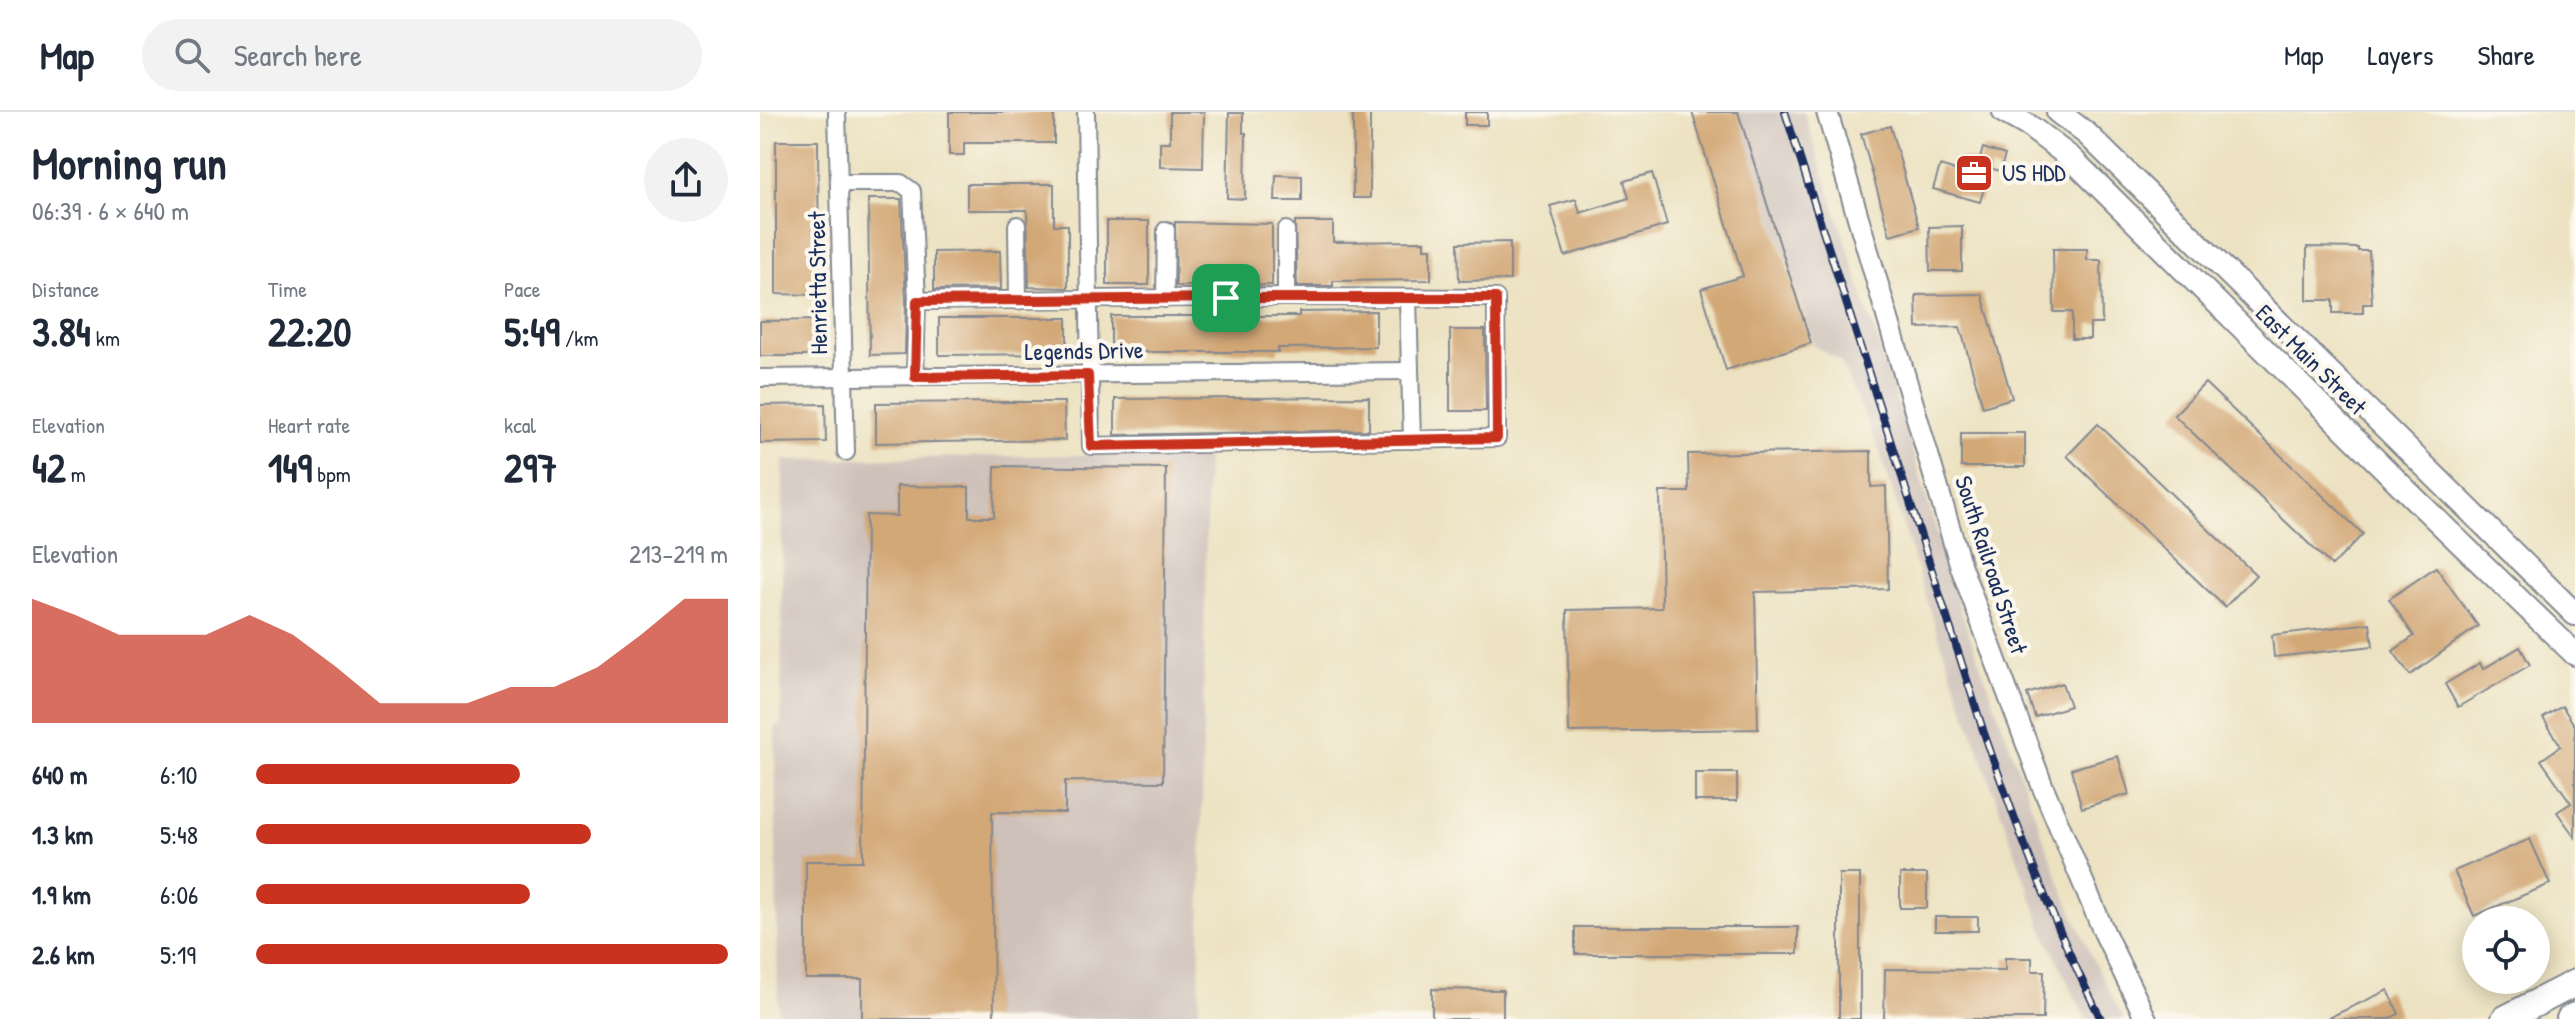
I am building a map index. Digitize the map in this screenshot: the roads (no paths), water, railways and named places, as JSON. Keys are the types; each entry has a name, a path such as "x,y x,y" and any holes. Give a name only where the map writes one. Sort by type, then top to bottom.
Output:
{"main road":[{"name":"East Main Street","path":"2004,112 2029,126 2071,158 2415,499 2573,647"},
{"name":"East Main Street","path":"2058,112 2087,134 2575,614"},
{"path":"2182,268 2202,248"},
{"path":"2415,499 2437,478"},
{"path":"2505,1019 2575,983"},
{"path":"2570,1019 2575,1016"}],"street":[{"name":"Henrietta Street","path":"837,112 846,452"},
{"path":"917,301 1018,301 1088,300 1165,299 1286,297 1496,298 1497,438 1091,446 1088,375 1088,300 1086,112"},
{"name":"South Railroad Street","path":"1827,112 1961,567 2042,785 2104,932 2146,1019"},
{"path":"839,183 901,183 912,191 917,301 915,377"},
{"path":"1017,225 1018,301"},
{"path":"1165,299 1166,230"},
{"path":"1286,230 1286,297"},
{"path":"1408,298 1412,440"},
{"name":"Legends Drive","path":"760,378 1409,371"}],"railway":[{"path":"1785,112 1984,733 2038,878 2101,1019"}],"place":[{"name":"US HDD","path":"1974,173"}]}
